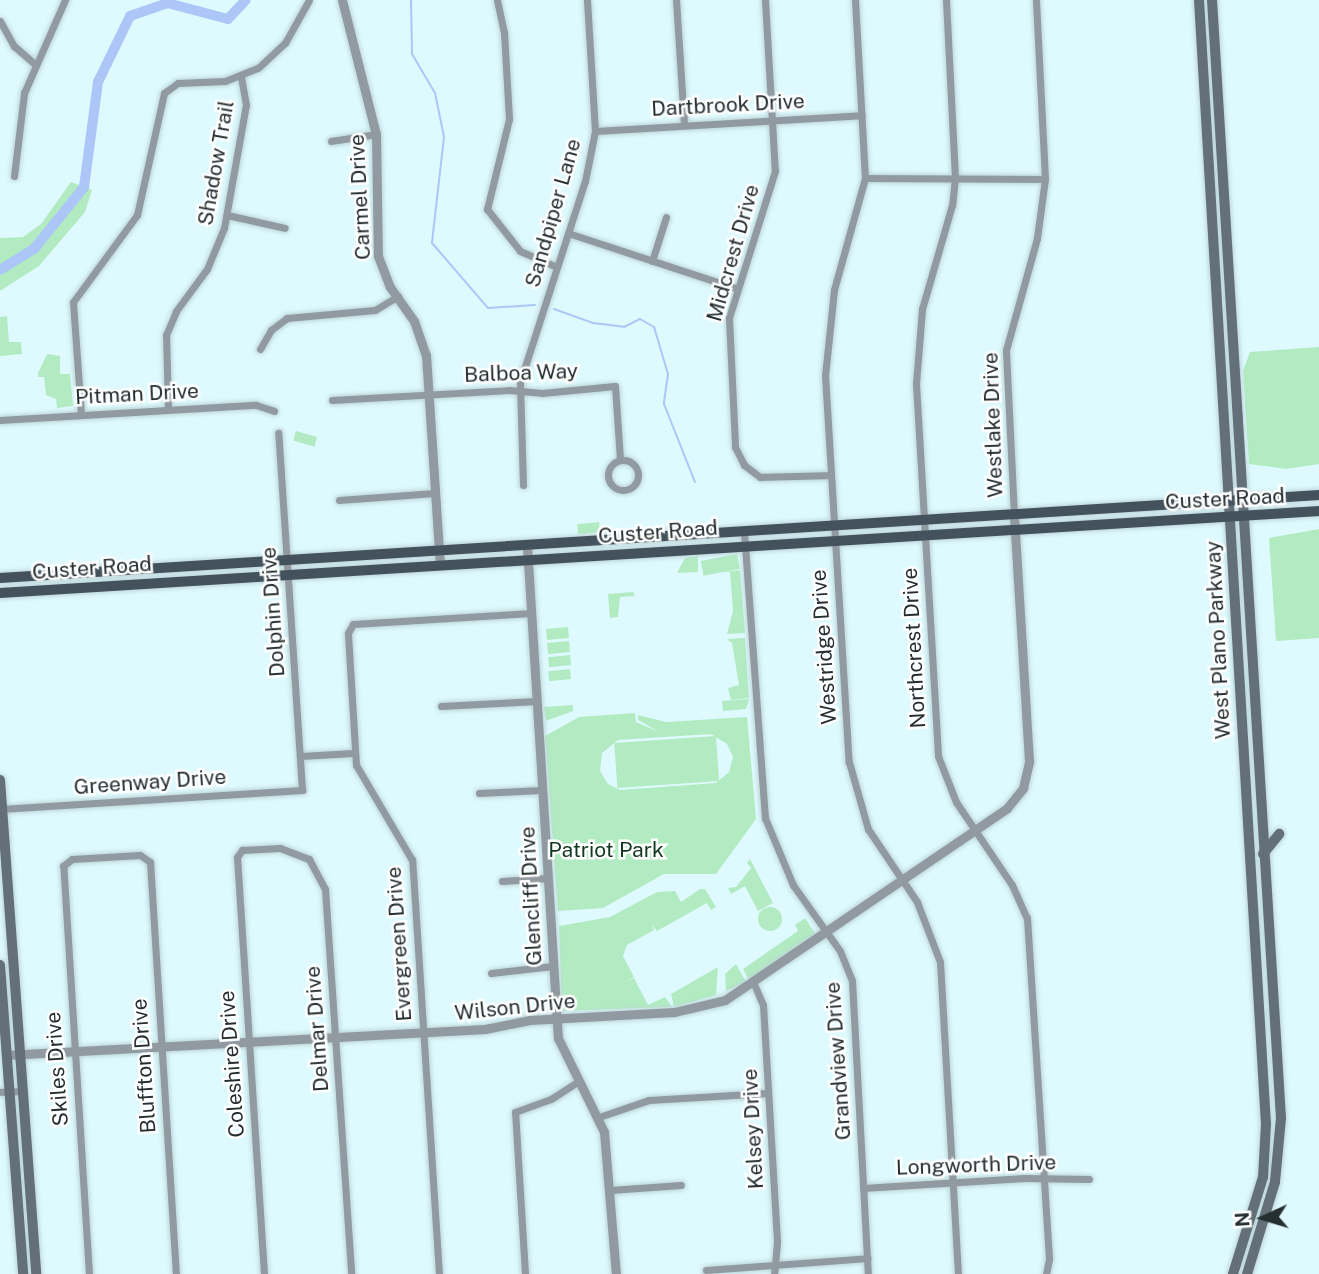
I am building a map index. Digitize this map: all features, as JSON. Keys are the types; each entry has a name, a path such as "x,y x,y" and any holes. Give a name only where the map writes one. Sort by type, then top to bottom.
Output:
{"main road":[{"name":"West Plano Parkway","path":"1199,0 1217,302 1261,831 1280,1138 1271,1198 1249,1271"},
{"name":"West Plano Parkway","path":"1212,0 1233,351 1235,503"},
{"path":"1206,126 1219,123"},
{"path":"1217,302 1226,311 1233,351"},
{"name":"Custer Road","path":"0,578 85,575 925,520 1235,503 1319,495"},
{"name":"Custer Road","path":"0,593 1319,511"},
{"name":"West Plano Parkway","path":"1233,1274 1254,1214 1266,1150 1259,976 1248,832 1236,518"},
{"path":"189,568 190,580"},
{"path":"85,575 86,587"},
{"path":"0,780 36,1274"},
{"path":"1248,832 1261,831"},
{"path":"1262,858 1266,846 1279,834"},
{"path":"0,965 6,1055 5,1092 23,1274"},
{"path":"1259,976 1271,975"}],"street":[{"path":"14,176 18,116 35,64 65,0"},
{"path":"80,414 73,302 136,215 163,93 186,82 241,78 279,50 309,0"},
{"name":"Carmel Drive","path":"342,0 376,134 378,256 421,339 429,394 440,564"},
{"path":"496,0 504,32 509,119 487,209 520,251 557,267"},
{"name":"Sandpiper Lane","path":"518,390 568,233 595,131 587,0"},
{"path":"676,0 684,125"},
{"name":"Midcrest Drive","path":"765,0 773,179 738,289 728,332 739,458 750,471 768,479 831,475"},
{"name":"Westridge Drive","path":"855,0 865,178 829,319 825,374 852,779 868,829 926,921 940,962 958,1274"},
{"name":"Northcrest Drive","path":"946,0 955,178 952,205 922,309 916,352 938,756 949,790 1012,885 1027,918 1046,1274"},
{"name":"Westlake Drive","path":"975,831 1016,798 1028,773 1006,350 1037,238 1045,179 1036,0"},
{"path":"0,21 14,46 35,64"},
{"name":"Shadow Trail","path":"168,409 165,348 170,323 207,269 227,215 246,106 241,78"},
{"name":"Dartbrook Drive","path":"595,131 862,115"},
{"path":"331,141 376,134"},
{"path":"865,178 1045,179"},
{"path":"227,215 285,228"},
{"path":"652,261 666,217"},
{"path":"568,233 738,289"},
{"path":"260,349 271,330 287,318 374,310 398,296"},
{"name":"Balboa Way","path":"332,400 518,390 542,393 615,386 620,460"},
{"path":"518,390 523,485"},
{"name":"Pitman Drive","path":"0,420 256,405 274,411"},
{"name":"Dolphin Drive","path":"278,433 302,790"},
{"path":"620,460 631,463 637,472 635,483 626,490 614,488 608,478 610,467 620,460"},
{"path":"339,500 435,494"},
{"name":"Grandview Drive","path":"744,532 765,818 793,885 828,934 852,981 869,1274"},
{"name":"Glencliff Drive","path":"527,546 556,1018 561,1051 599,1117 610,1190 616,1274"},
{"name":"Evergreen Drive","path":"439,1274 411,854 359,772 354,753 349,628 353,624 532,613"},
{"path":"441,706 537,701"},
{"path":"300,756 354,753"},
{"name":"Greenway Drive","path":"1,809 302,790"},
{"path":"479,793 542,790"},
{"name":"Wilson Drive","path":"6,1055 422,1033 556,1018 695,1009 725,1000 754,984 975,831"},
{"name":"Delmar Drive","path":"239,851 288,849 309,859 321,874 351,1274"},
{"name":"Coleshire Drive","path":"239,851 247,1041 264,1274"},
{"name":"Skiles Drive","path":"89,1274 72,1051 65,862 147,857"},
{"name":"Bluffton Drive","path":"147,857 176,1274"},
{"path":"502,881 548,878"},
{"path":"491,973 553,966"},
{"name":"Kelsey Drive","path":"754,984 763,1004 775,1270"},
{"path":"525,1274 515,1112 551,1099 578,1082"},
{"path":"5,1092 23,1091"},
{"path":"599,1117 649,1100 768,1093"},
{"name":"Longworth Drive","path":"863,1188 953,1182 1089,1180"},
{"path":"610,1190 681,1185"},
{"path":"706,1270 775,1270 868,1258"}],"green space":[{"path":"71,182 92,190 85,212 39,266 0,291 0,238 23,237 41,224"},
{"path":"7,316 9,342 21,342 22,354 0,356 0,317"},
{"path":"1319,347 1319,464 1286,469 1249,464 1243,371 1250,352"},
{"path":"47,354 60,356 60,374 70,374 73,406 57,408 56,399 46,395 44,377 38,377 38,373"},
{"path":"296,431 317,437 314,447 293,441"},
{"path":"599,522 600,532 578,534 577,524"},
{"path":"1319,529 1319,638 1276,641 1269,538"},
{"path":"737,554 740,569 704,576 701,561"},
{"path":"698,556 698,572 677,573 685,558"},
{"path":"740,570 745,633 727,634 733,611 730,572 720,572"},
{"path":"633,592 635,596 620,597 618,617 610,618 608,594"},
{"path":"568,627 569,638 547,640 546,629"},
{"path":"745,638 749,698 731,700 728,688 739,685 732,643 727,639"},
{"path":"569,641 570,652 548,654 547,643"},
{"path":"570,655 571,665 549,667 548,657"},
{"path":"570,669 571,679 549,681 548,671"},
{"path":"749,699 746,709 723,711 722,701"},
{"path":"573,705 573,711 546,721 544,707"},
{"name":"Patriot Park","path":"635,713 636,722 659,732 638,720 638,715 666,722 747,717 756,819 716,874 664,874 603,908 558,911 545,736 579,717","holes":["711,734 727,744 733,757 729,772 716,783 620,790 608,784 600,771 602,753 618,740"]},
{"path":"716,736 719,781 617,788 614,743"},
{"path":"750,859 773,903 758,911 745,886 731,894 728,888 736,887 751,868 747,863"},
{"path":"700,889 705,889 716,907 711,910 707,903 657,931 652,925 654,930 627,945 623,956 634,977 627,981 634,978 648,1005 665,997 672,1007 562,1011 559,926 610,917 657,892 675,891 681,902"},
{"path":"770,907 781,914 782,919 775,930 770,931 759,924 758,919 765,908"},
{"path":"805,918 816,935 749,980 743,969 798,931 795,925"},
{"path":"736,964 746,982 726,991 725,974"},
{"path":"718,967 716,995 674,1007 671,994"}],"waterway":[{"path":"0,270 34,249 84,187 98,82 130,16 167,3 228,19 246,0"},
{"path":"411,0 412,54 435,93 444,137 432,243 488,308 535,305"},
{"path":"554,309 593,323 624,327 640,319 654,327 668,374 664,404 695,482"}]}
